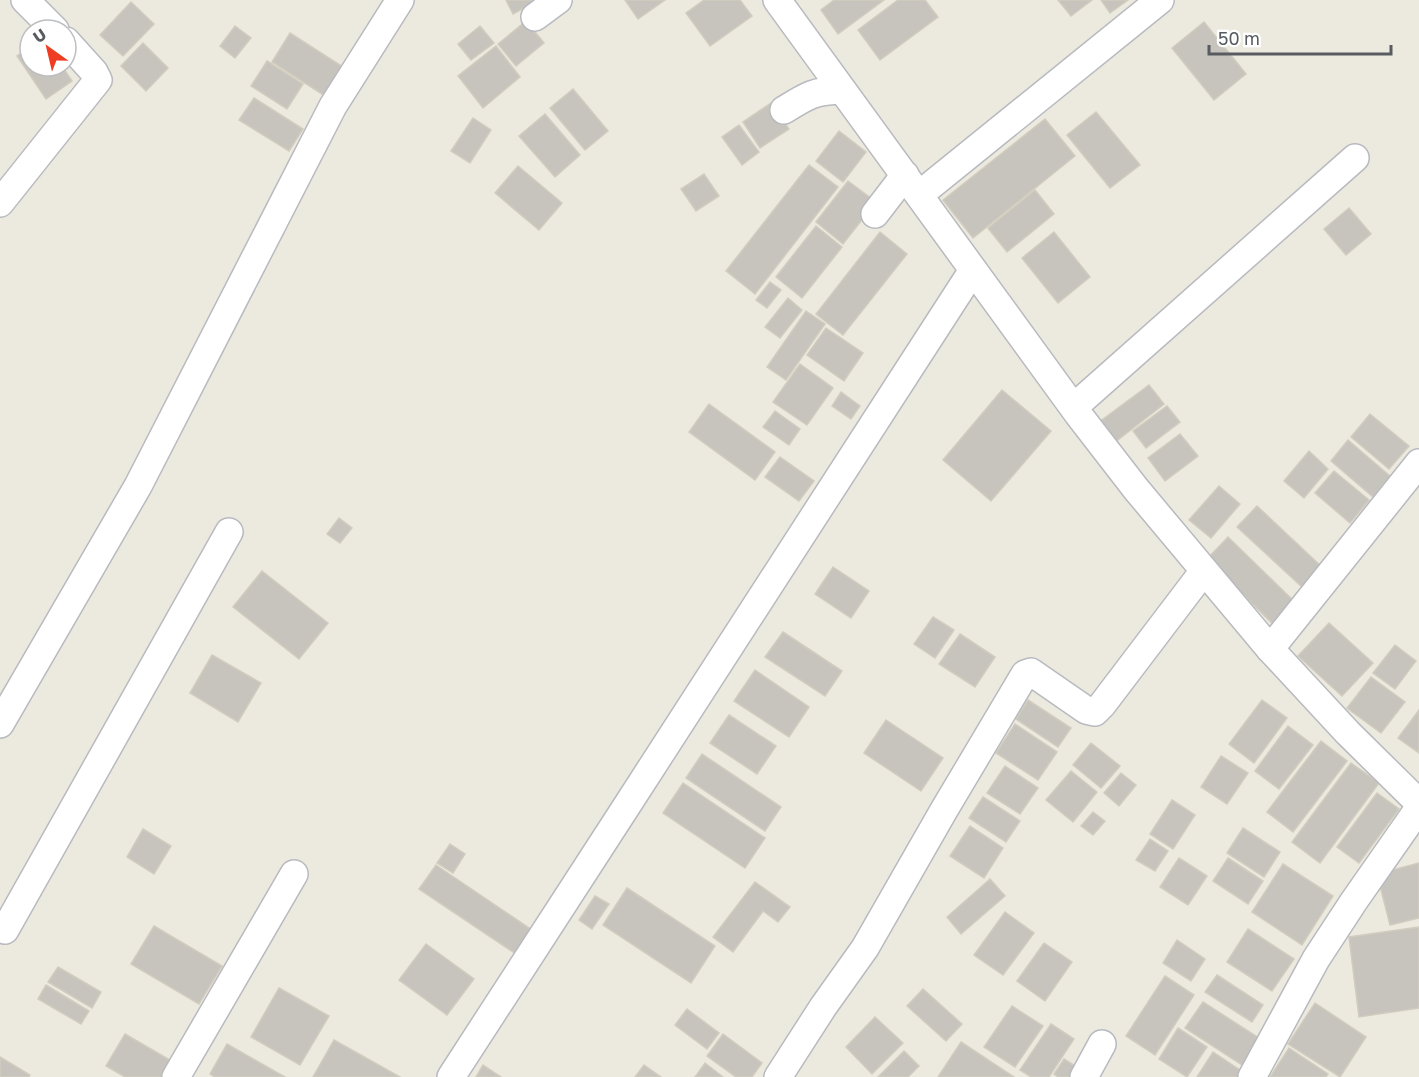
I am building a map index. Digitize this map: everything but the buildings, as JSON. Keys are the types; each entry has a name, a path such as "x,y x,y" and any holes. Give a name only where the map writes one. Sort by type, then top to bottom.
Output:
{"street":[{"path":"25,0 43,18"},
{"path":"0,724 138,486 333,106 400,0"},
{"path":"535,17 558,0"},
{"path":"777,0 1074,408 1136,489 1203,572 1270,649 1348,733 1419,803"},
{"path":"874,214 1160,0"},
{"path":"0,203 98,80 78,54"},
{"path":"784,110 810,94 822,90 842,90"},
{"path":"1074,408 1355,158"},
{"path":"451,1077 794,551 973,270"},
{"path":"1270,649 1419,463"},
{"path":"2,932 229,532"},
{"path":"778,1077 823,1007 865,948 1025,674 1031,672 1086,710 1095,712 1203,572"},
{"path":"1252,1077 1316,959 1419,808"},
{"path":"176,1077 294,874"},
{"path":"1084,1077 1102,1044"}]}
